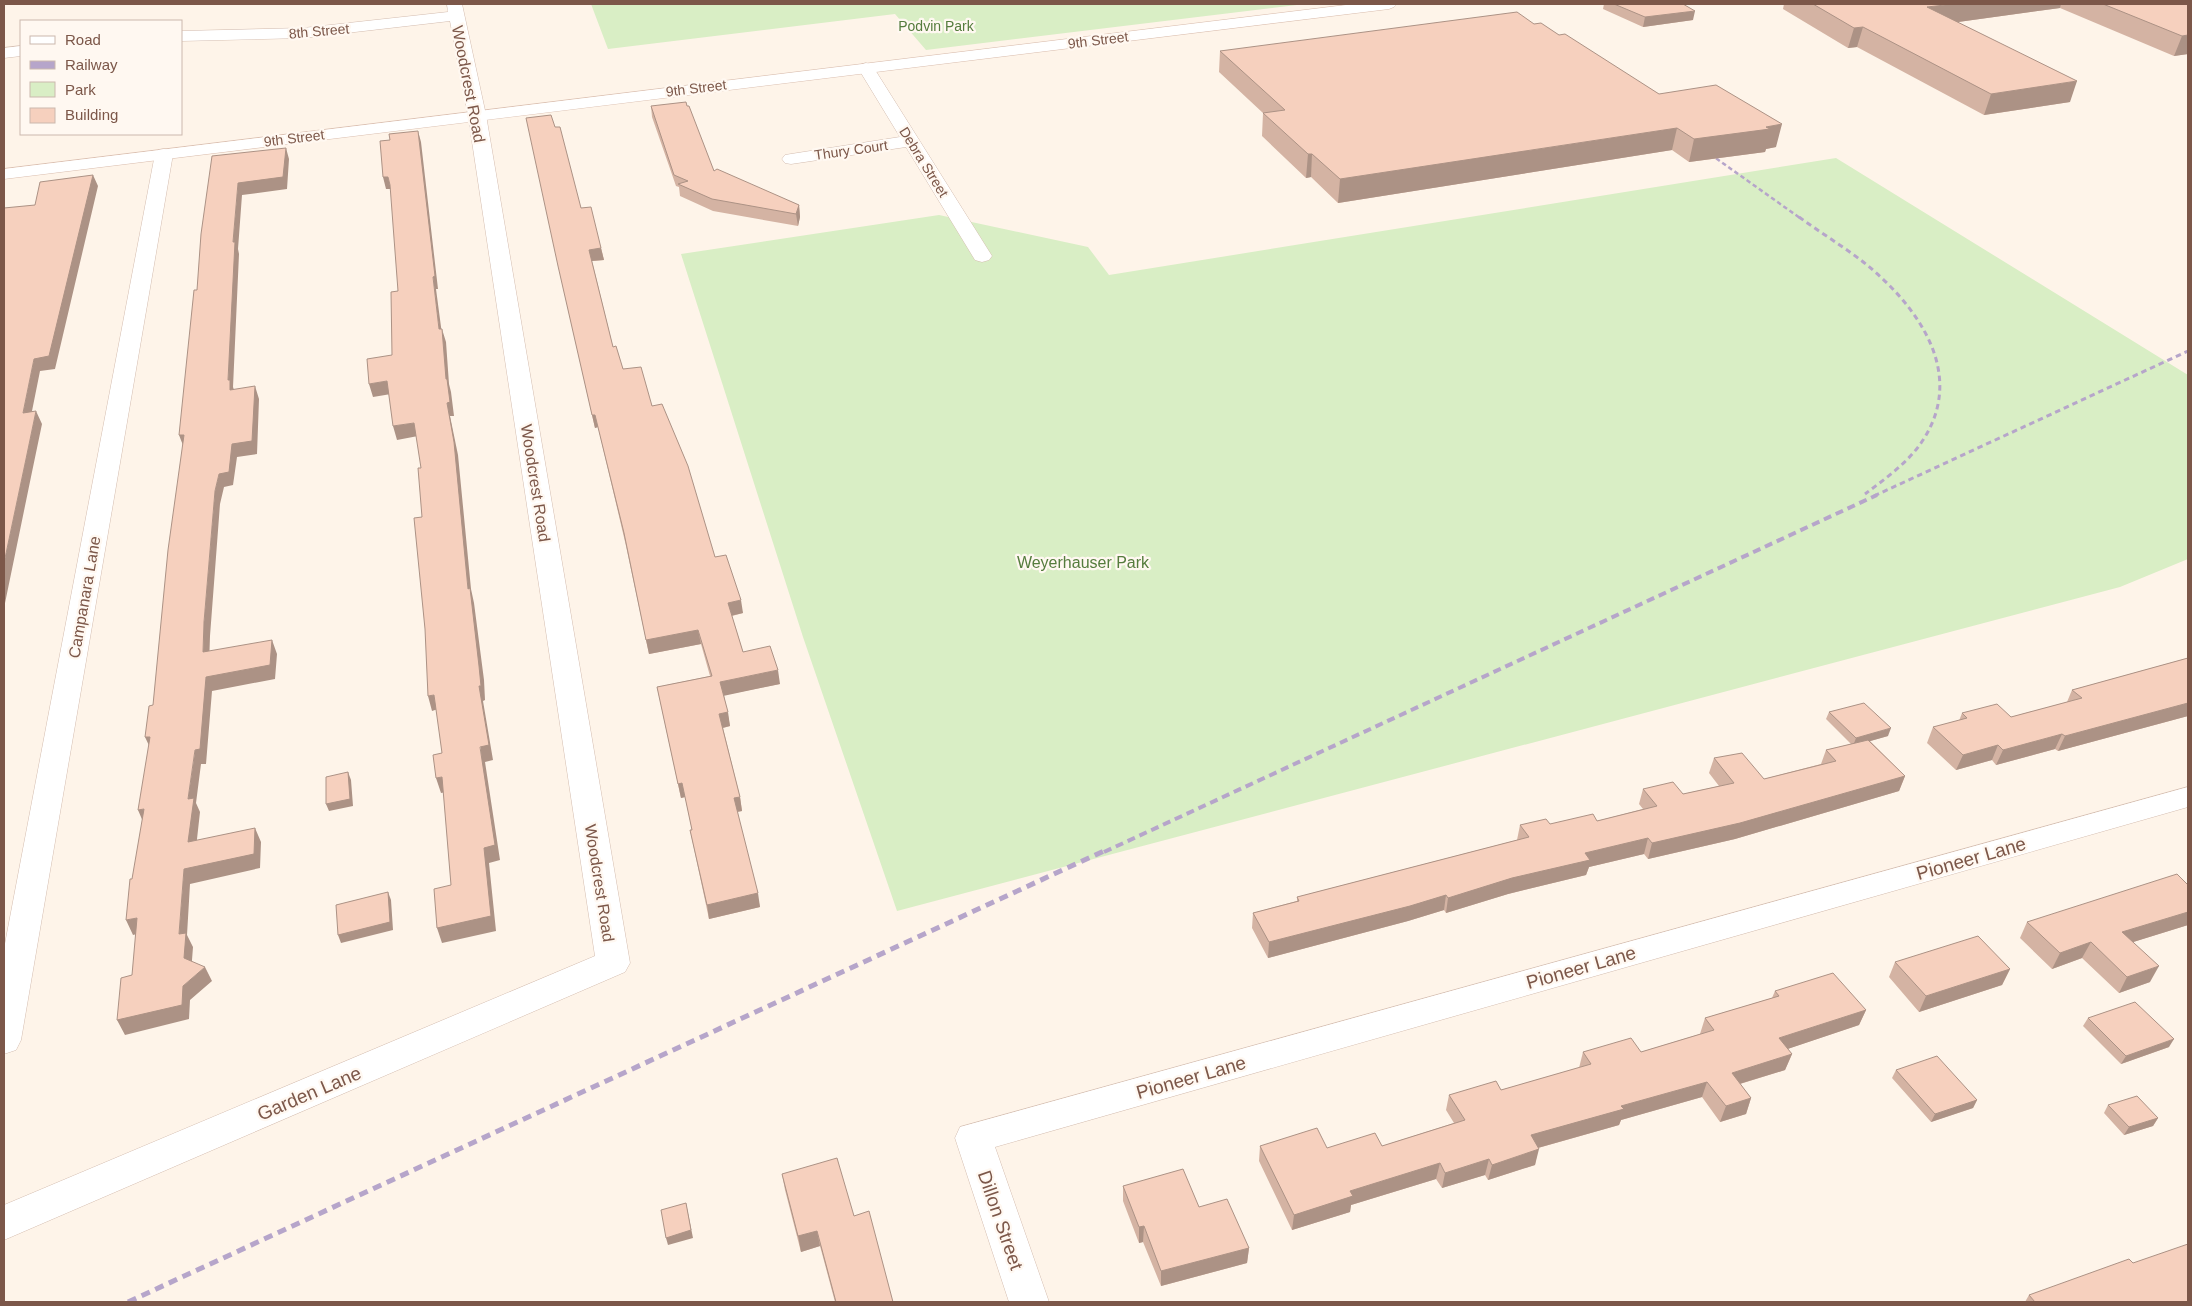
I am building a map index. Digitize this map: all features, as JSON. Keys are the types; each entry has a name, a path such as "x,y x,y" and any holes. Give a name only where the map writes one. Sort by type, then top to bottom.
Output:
{"street":[{"name":"9th Street","path":"4,174 1388,4"},
{"name":"8th Street","path":"182,36 303,33 455,10"},
{"name":"Woodcrest Road","path":"455,10 477,115 613,963"},
{"path":"4,53 20,51"},
{"name":"Debra Street","path":"866,68 982,256"},
{"name":"Thury Court","path":"791,159 912,141"},
{"name":"Campanara Lane","path":"4,1040 164,154"},
{"name":"Pioneer Lane","path":"973,1138 2188,796"},
{"name":"Garden Lane","path":"4,1223 613,963"},
{"name":"Dillon Street","path":"973,1138 1029,1302"}],"green space":[{"name":"Podvin Park","path":"591,4 1305,4 926,50 895,14 608,49"},
{"name":"Weyerhauser Park","path":"1836,158 2188,375 2188,559 2120,587 897,911 803,637 681,254 939,215 1088,247 1109,275"}],"building":[{"path":"1614,4 1683,4 1695,11 1645,17"},
{"path":"1813,4 1954,4 1927,7 2077,81 1991,94 1863,27 1854,28"},
{"path":"2103,4 2188,4 2188,35 2182,36"},
{"path":"1517,12 1534,24 1541,23 1559,35 1565,34 1659,94 1716,85 1782,124 1766,127 1770,129 1694,139 1677,128 1340,179 1312,154 1308,154 1263,113 1285,110 1220,51"},
{"path":"686,102 714,171 717,169 799,205 796,214 712,199 678,184 688,181 674,175 651,106"},
{"path":"551,115 555,127 560,127 581,208 591,207 601,248 589,250 613,347 616,346 623,369 641,367 652,406 662,404 688,466 715,557 726,555 741,600 728,603 743,652 770,646 778,670 720,682 728,712 719,714 740,797 734,798 758,893 707,905 690,830 692,830 682,783 678,784 657,687 712,676 698,630 646,640 624,533 595,415 592,415 526,118"},
{"path":"418,131 435,276 433,277 439,329 442,329 450,402 447,403 454,442 468,589 470,588 479,666 481,686 479,686 489,745 480,747 495,845 484,848 491,916 437,928 434,889 451,885 442,777 436,778 433,755 442,753 434,695 428,696 425,629 414,518 422,517 418,468 421,468 414,423 393,426 387,381 369,384 367,359 392,355 391,292 398,291 390,185 388,177 383,177 380,141 390,140 389,134"},
{"path":"286,148 283,177 238,183 233,242 235,242 228,380 230,380 230,390 255,386 252,441 232,444 229,472 219,474 215,491 203,652 272,640 270,665 206,677 200,749 195,750 188,799 194,798 188,842 255,828 254,854 184,869 179,934 186,933 184,958 205,967 183,986 182,1005 117,1020 121,978 132,975 137,918 126,920 130,879 132,879 144,809 138,810 150,737 145,737 149,706 153,705 168,550 184,435 179,435 194,290 197,290 201,234 212,156"},
{"path":"93,175 49,356 34,359 23,413 36,411 4,563 4,208 35,205 40,182"},
{"path":"2188,658 2188,703 2065,736 2062,734 2003,750 1998,745 1963,755 1933,727 1967,718 1962,713 1997,704 2011,717 2082,698 2072,690"},
{"path":"1864,703 1891,728 1856,738 1829,712"},
{"path":"1868,740 1905,776 1740,823 1652,843 1648,838 1585,853 1590,860 1512,878 1448,898 1446,895 1269,942 1253,913 1299,901 1297,897 1529,837 1520,825 1546,819 1550,824 1593,814 1597,821 1657,806 1643,789 1673,782 1683,794 1734,783 1714,758 1742,753 1764,779 1836,761 1826,750"},
{"path":"348,772 350,799 326,804 326,777"},
{"path":"2177,874 2188,885 2188,912 2122,932 2159,966 2127,977 2091,942 2060,953 2027,922"},
{"path":"388,892 390,922 338,935 336,905"},
{"path":"1978,936 2010,969 1926,996 1895,962"},
{"path":"1833,973 1866,1010 1779,1038 1792,1054 1732,1073 1751,1098 1726,1106 1707,1082 1621,1106 1624,1109 1531,1135 1539,1149 1492,1165 1489,1159 1445,1173 1440,1163 1350,1191 1353,1196 1294,1215 1260,1146 1317,1128 1327,1148 1375,1133 1382,1146 1465,1120 1449,1095 1496,1081 1501,1090 1591,1064 1583,1052 1631,1038 1641,1052 1714,1030 1705,1018 1779,996 1775,991"},
{"path":"2135,1002 2174,1039 2126,1056 2088,1018"},
{"path":"1937,1056 1977,1100 1935,1114 1896,1070"},
{"path":"2137,1096 2158,1118 2129,1127 2108,1105"},
{"path":"837,1158 854,1216 869,1211 893,1302 836,1302 817,1231 798,1236 782,1174"},
{"path":"1183,1169 1199,1207 1227,1199 1249,1248 1161,1271 1144,1226 1139,1227 1123,1186"},
{"path":"686,1203 691,1230 666,1238 661,1210"},
{"path":"2188,1244 2188,1302 2035,1302 2029,1295 2129,1259 2133,1263"}],"railway":[{"path":"1710,154 1800,218"},
{"path":"1799,217 1867,265 1904,301 1919,322 1931,344 1938,367 1940,391 1935,415 1923,440 1904,463 1865,494"},
{"path":"1874,496 2188,351"},
{"path":"1104,852 1877,495"},
{"path":"128,1302 1106,850"}]}
